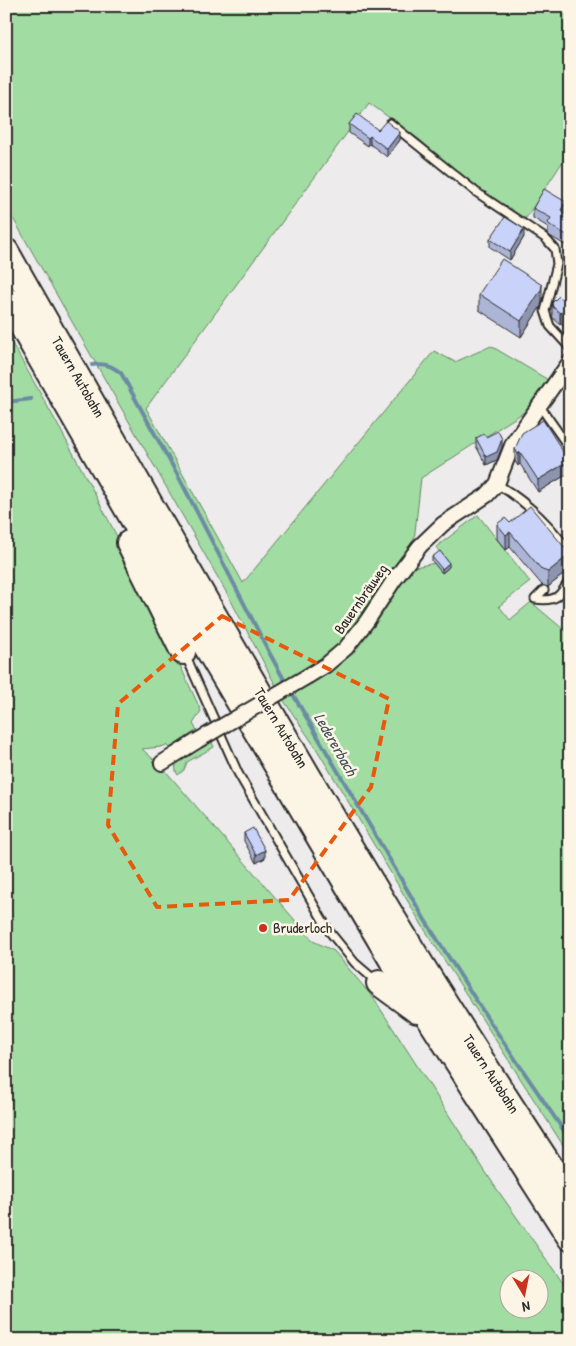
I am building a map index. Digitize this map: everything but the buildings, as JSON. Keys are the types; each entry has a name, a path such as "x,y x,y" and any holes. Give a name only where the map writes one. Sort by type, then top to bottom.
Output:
{"highway":[{"name":"Tauern Autobahn","path":"6,251 228,639 412,948 479,1056 570,1196"},
{"name":"Tauern Autobahn","path":"6,299 208,650 391,959 570,1238"},
{"path":"78,425 93,471 183,652"},
{"path":"380,983 409,1007 427,1017"}],"street":[{"name":"Bauernbräuweg","path":"162,763 326,665 346,648 420,546 443,524 486,495 497,484 513,443 570,362"}],"lane":[{"path":"390,123 476,192 545,238 555,249 557,264 546,310 550,326 570,348"},
{"path":"539,405 570,449"},
{"path":"497,484 514,495 535,513 560,539 570,553"},
{"path":"544,590 535,599 548,601 556,597 564,591 570,578"},
{"path":"183,652 238,773 329,931 354,963 380,983"}],"highlighted area":[{"path":"222,616 389,699 371,787 289,900 157,907 108,825 118,704"}],"green space":[{"path":"6,6 239,6 242,8 243,6 570,6 570,156 567,155 524,221 467,181 420,140 369,103 146,408 243,583 434,351 455,362 491,346 550,381 532,407 421,478 413,550 350,637 329,656 276,686 229,597 6,206"},
{"path":"6,333 108,520 156,615 201,711 193,724 197,730 170,748 167,745 142,749 163,768 313,941 334,951 374,999 494,1185 570,1293 570,1340 6,1340 6,681 13,677 6,675"},
{"path":"478,515 530,582 499,606 510,620 531,602 570,635 570,1156 425,930 316,748 282,698 317,678 409,568 446,561 436,547"},
{"path":"211,740 214,747 187,762 184,770 178,775 176,769 180,758"}],"waterway":[{"name":"Ledererbach","path":"92,365 107,365 121,373 182,483 287,685"},
{"name":"Ledererbach","path":"6,402 31,399"},
{"name":"Ledererbach","path":"291,691 425,920 488,1019 570,1140"}],"place":[{"name":"Bruderloch","path":"263,928"}]}
